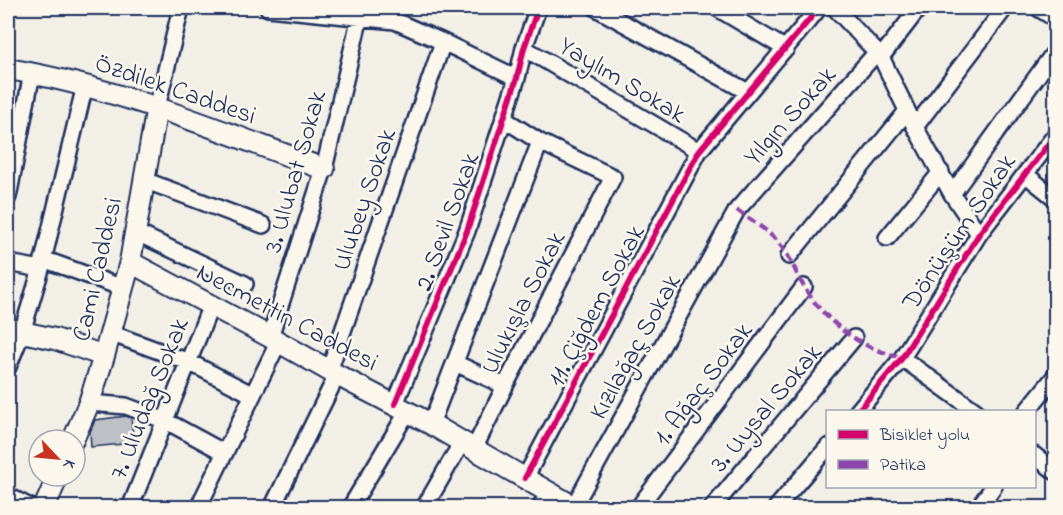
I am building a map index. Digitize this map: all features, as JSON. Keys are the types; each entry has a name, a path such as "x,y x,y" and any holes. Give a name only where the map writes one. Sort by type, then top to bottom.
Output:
{"main road":[{"name":"Özdilek Caddesi","path":"8,69 85,85 157,107 324,169"},
{"name":"Cami Caddesi","path":"78,428 104,356 130,262 157,107"},
{"name":"Necmettin Caddesi","path":"130,262 468,445 525,478 545,500 575,507"},
{"path":"15,331 55,339 104,356"},
{"path":"44,507 53,488"}],"street":[{"path":"157,107 181,8"},
{"path":"268,8 398,14 443,42 517,78"},
{"name":"2. Sevil Sokak","path":"350,507 401,408 466,231 538,8"},
{"path":"596,8 748,92"},
{"path":"717,8 786,49"},
{"name":"11. Çiğdem Sokak","path":"525,478 699,152 819,8"},
{"path":"835,8 879,54 915,127 952,194 979,234"},
{"name":"Yılgın Sokak","path":"737,210 919,8"},
{"path":"915,127 1005,8"},
{"path":"1038,8 1056,19"},
{"name":"3. Ulubat Sokak","path":"198,507 253,395 274,340 324,169 361,12"},
{"name":"Ulubey Sokak","path":"272,507 333,373 443,42"},
{"name":"Yaylım Sokak","path":"524,48 699,152"},
{"path":"952,194 1056,50"},
{"path":"9,187 15,125 32,73"},
{"path":"8,367 15,331 42,264 85,85"},
{"path":"789,256 907,111"},
{"path":"431,424 540,142 504,119"},
{"name":"Dönüşüm Sokak","path":"858,410 902,358 979,234 1056,134"},
{"name":"Ulukışla Sokak","path":"427,502 468,445 505,386 613,177 540,142"},
{"path":"887,238 941,172"},
{"path":"1025,174 1056,199"},
{"path":"144,180 263,225"},
{"name":"Kızılağaç Sokak","path":"575,507 737,210"},
{"path":"135,232 245,284"},
{"path":"8,263 42,264 123,288"},
{"name":"1. Ağaç Sokak","path":"638,507 804,286"},
{"name":"7. Uludağ Sokak","path":"130,507 211,305"},
{"path":"110,333 189,362 253,395"},
{"name":"3. Uysal Sokak","path":"712,507 854,338"},
{"path":"902,358 976,410"},
{"path":"455,363 505,386"},
{"path":"1027,410 1056,375"},
{"path":"89,403 126,406 165,421 225,453"},
{"path":"776,507 826,449"},
{"path":"1036,456 1056,472"},
{"path":"978,507 992,488"},
{"path":"8,496 32,507"},
{"path":"427,502 442,507"}],"building":[{"path":"126,416 131,418 134,443 91,447 90,432 95,420"}],"marked path":[{"path":"737,210 779,243 809,295 834,323 864,344 902,358"}],"cycle path":[{"path":"395,404 467,231 538,8"},
{"path":"525,478 699,151 819,8"},
{"path":"859,410 902,358 979,234 1056,134"}]}
